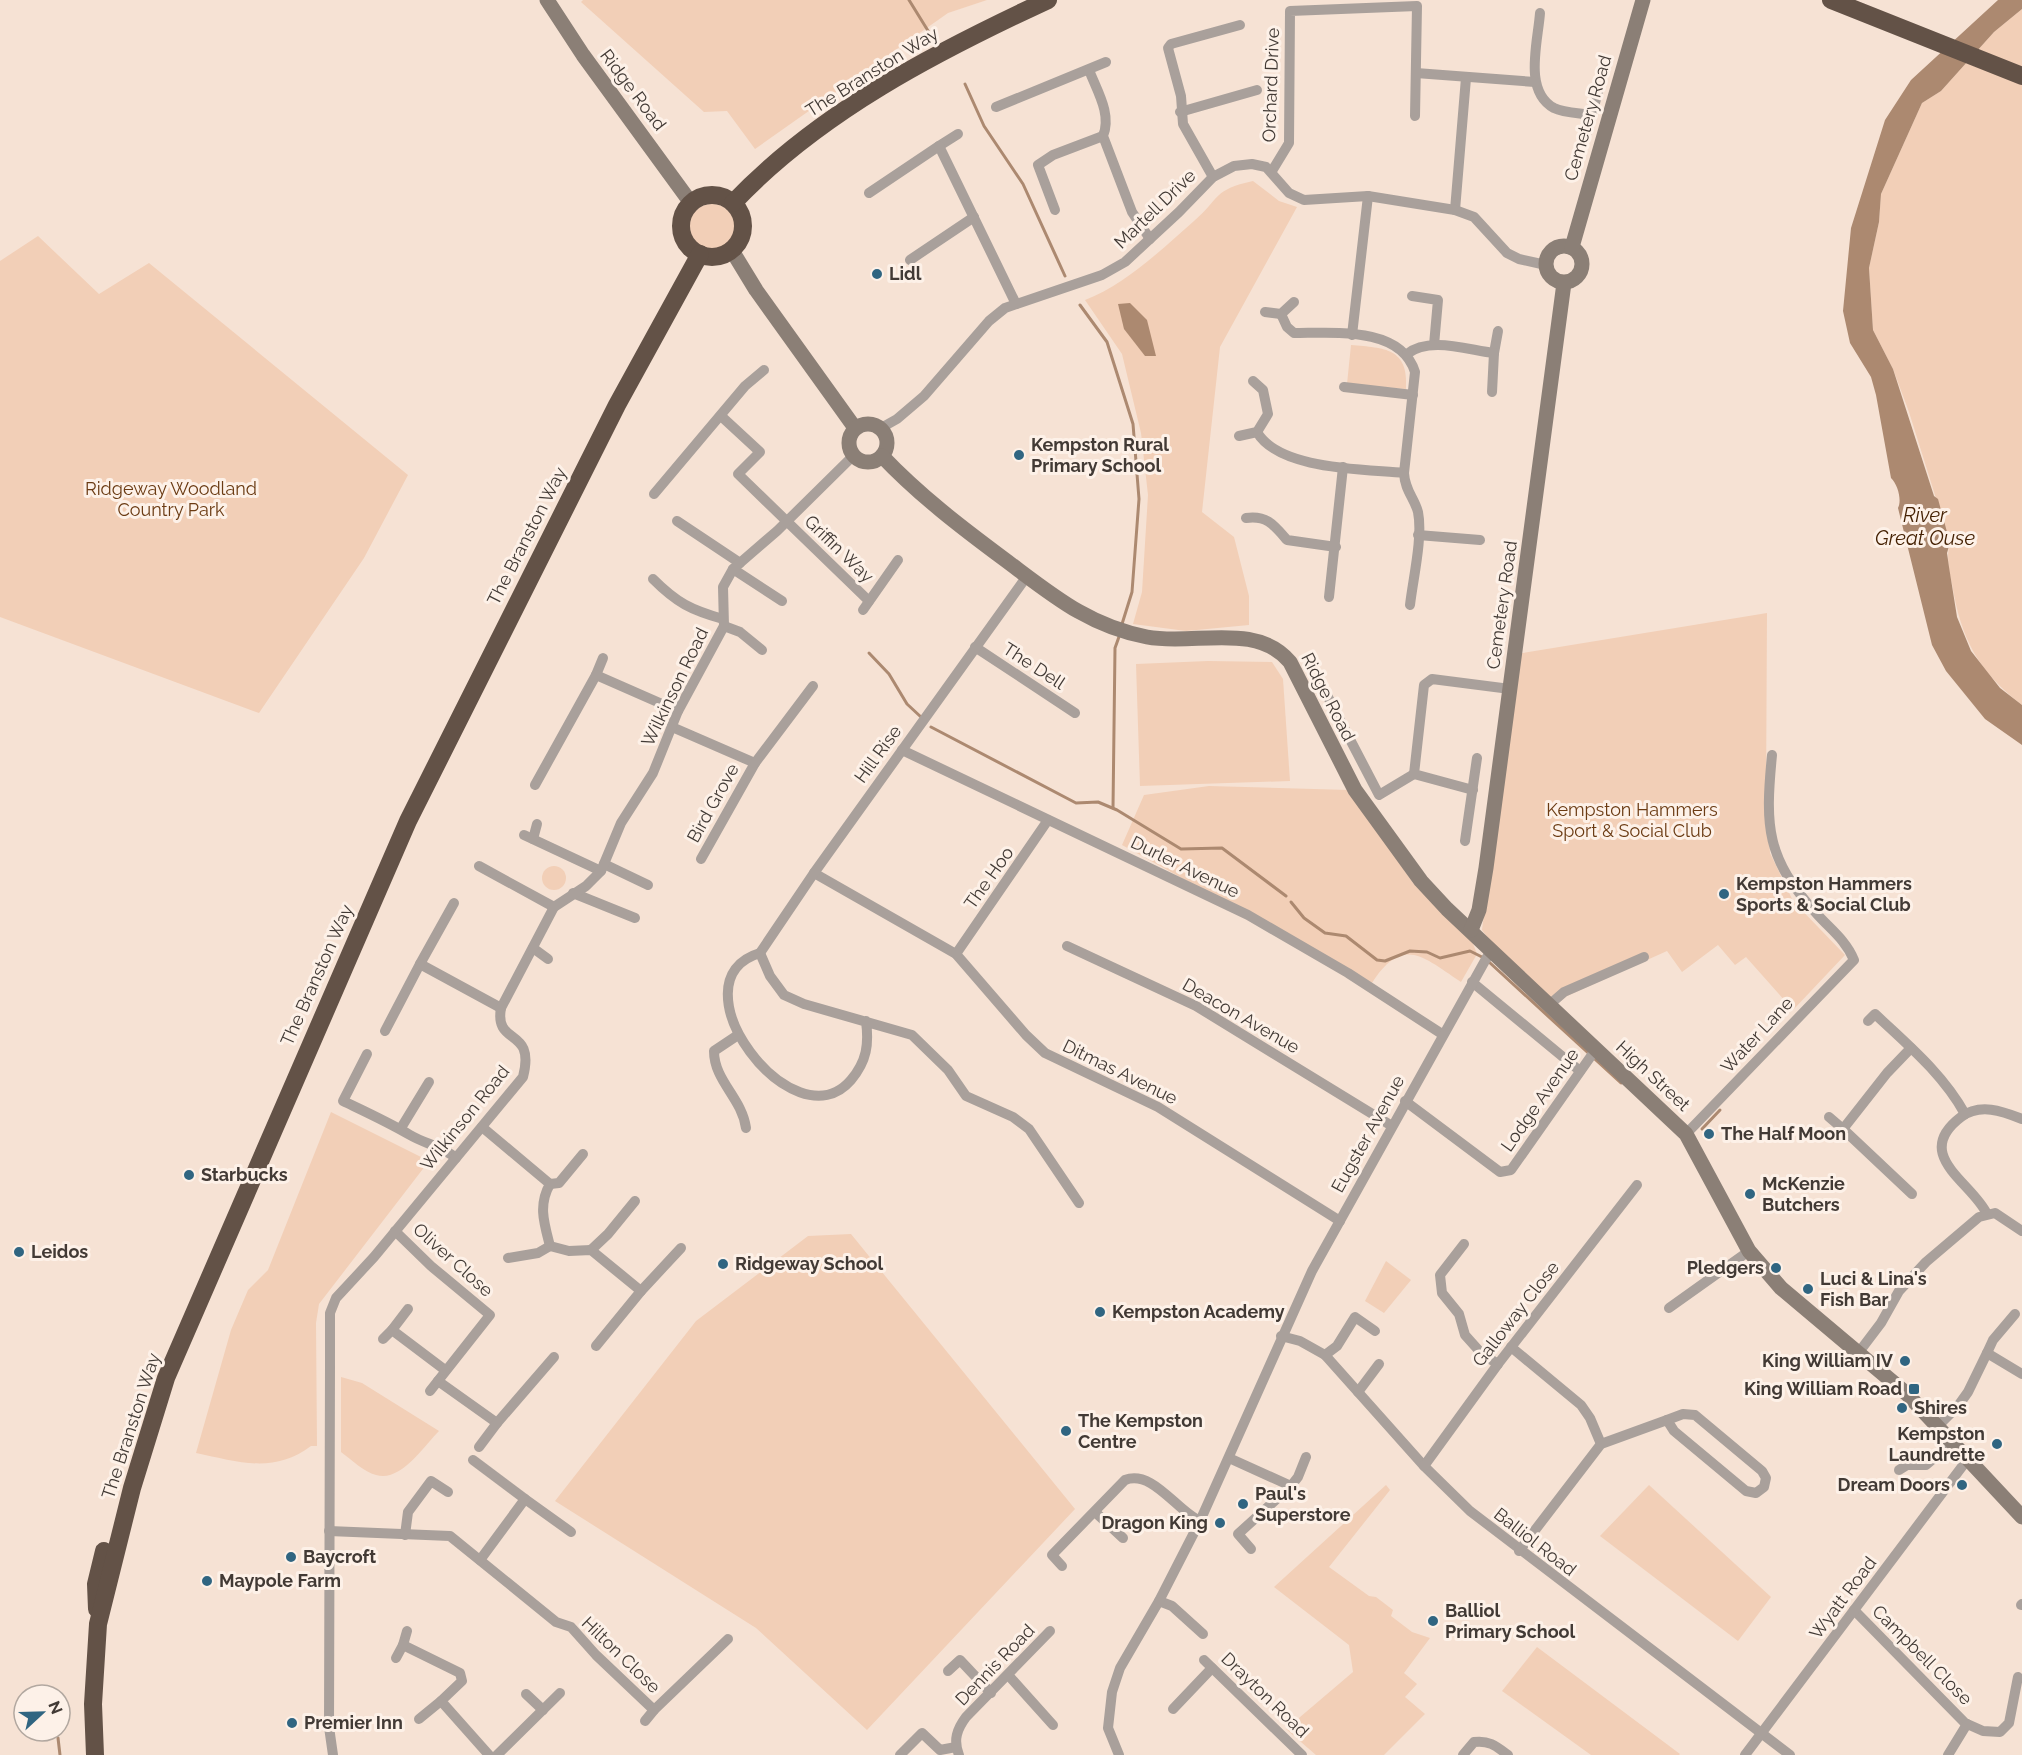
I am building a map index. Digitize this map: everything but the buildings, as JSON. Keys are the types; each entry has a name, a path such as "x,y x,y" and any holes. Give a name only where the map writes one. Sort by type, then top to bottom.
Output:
{"highway":[{"name":"The Branston Way","path":"733,203 753,181 821,127 889,81 970,36 1048,0"},
{"path":"1836,2 2022,76"},
{"path":"713,195 733,203 739,212 742,225 740,236 732,249 717,256 700,254 692,249 682,234 681,219 691,203 704,196 713,195"},
{"name":"The Branston Way","path":"95,1755 93,1704 98,1624 132,1488 166,1378 408,821 622,396 700,254"}],"main road":[{"name":"Cemetery Road","path":"1572,247 1643,0"},
{"name":"Ridge Road","path":"549,1 583,55 691,203"},
{"path":"1572,247 1579,252 1583,263 1582,270 1574,280 1564,283 1556,281 1549,275 1546,265 1548,255 1556,248 1572,247"},
{"path":"732,249 756,290 855,428"},
{"name":"Cemetery Road","path":"1482,948 1481,899 1564,283"},
{"path":"871,423 881,428 887,440 882,456 870,462 853,456 848,442 855,428 871,423"},
{"name":"Ridge Road","path":"882,456 948,518 1081,615 1119,631 1150,638 1246,639 1266,642 1282,652 1290,662 1325,735 1365,805 1421,881 1482,948"},
{"name":"High Street","path":"1482,948 1549,1005 1593,1053 1686,1134 1749,1251 1781,1288 1859,1352 1938,1425 1967,1460 2022,1517"}],"street":[{"name":"Orchard Drive","path":"1272,171 1289,143 1290,10 1418,6 1415,116"},
{"path":"1540,13 1535,82 1541,97 1555,109 1591,115"},
{"path":"1213,177 1183,124 1180,112 1181,96 1168,48 1171,44 1240,25"},
{"path":"996,107 1106,62"},
{"path":"1089,70 1106,113 1107,126 1103,136 1132,212 1150,239"},
{"path":"1416,74 1535,82"},
{"path":"1455,210 1466,78"},
{"path":"1180,112 1257,90"},
{"path":"1587,132 1598,92"},
{"path":"869,193 958,134"},
{"path":"1055,210 1038,165 1053,155 1103,136"},
{"path":"939,146 1016,304"},
{"name":"Martell Drive","path":"881,428 897,419 924,396 989,321 1005,308 1102,275 1125,262 1213,177 1234,166 1252,164 1272,171"},
{"path":"1272,171 1289,193 1304,200 1368,196 1455,210 1474,217 1507,253 1519,259 1546,265"},
{"path":"1352,335 1368,196"},
{"path":"910,260 974,217"},
{"path":"1412,296 1438,300 1448,293"},
{"path":"1434,345 1438,300"},
{"path":"1265,312 1281,314 1294,302"},
{"path":"1281,314 1287,327 1294,333 1352,335 1392,343 1407,354 1415,372 1404,473 1405,486 1418,513 1418,535 1410,605"},
{"path":"1492,392 1494,353 1498,331"},
{"path":"1407,354 1414,347 1434,345 1494,353"},
{"path":"654,494 745,386 764,370"},
{"path":"1239,436 1257,432 1268,414 1263,390 1253,381"},
{"path":"1344,387 1413,395"},
{"name":"Griffin Way","path":"721,416 760,452 738,474 866,605 897,560"},
{"path":"1257,432 1264,443 1308,463 1404,473"},
{"name":"Wilkinson Road","path":"333,1755 329,1735 330,1313 336,1298 523,1077 527,1062 525,1048 501,1027 498,1021 501,1008 554,907 586,886 602,868 621,824 653,773 678,711 724,622 723,587 736,566 853,456"},
{"path":"1329,597 1343,467"},
{"path":"1246,518 1258,516 1271,521 1287,540 1336,548"},
{"path":"677,521 782,601"},
{"path":"1418,535 1480,540"},
{"name":"Hill Rise","path":"760,953 814,873 1027,576"},
{"path":"653,579 671,598 691,610 724,622 762,650"},
{"name":"The Dell","path":"975,648 1075,713"},
{"path":"535,785 596,675 603,658"},
{"path":"596,675 678,711"},
{"path":"1318,678 1379,795 1414,774 1473,790"},
{"path":"1414,774 1424,685 1432,679 1510,690"},
{"name":"Bird Grove","path":"701,859 755,763 813,686"},
{"name":"Bird Grove","path":"672,727 755,763"},
{"name":"Durler Avenue","path":"902,750 1248,915 1348,973 1442,1034"},
{"name":"Water Lane","path":"1686,1134 1854,960 1848,945 1792,887 1773,851 1769,784 1772,755"},
{"path":"1465,841 1477,758"},
{"name":"The Hoo","path":"956,954 1048,820"},
{"path":"537,824 528,837 648,885"},
{"path":"479,866 554,907"},
{"name":"Ditmas Avenue","path":"814,873 956,954 1045,1053 1158,1107 1340,1221"},
{"path":"573,893 635,918"},
{"path":"385,1031 454,903"},
{"name":"Deacon Avenue","path":"1067,946 1196,1006 1392,1126"},
{"path":"533,948 548,959"},
{"name":"Eugster Avenue","path":"1119,1755 1108,1728 1112,1692 1137,1636 1159,1601 1200,1521 1281,1336 1340,1221 1472,982 1482,948"},
{"path":"866,1021 868,1039 866,1057 844,1088 824,1096 806,1094 775,1081 738,1035 727,1001 728,986 733,970 748,957 760,953 770,976 784,995 804,1004 866,1021 912,1035 948,1070 966,1096 1013,1117 1029,1129 1079,1203"},
{"path":"1549,1005 1564,992 1644,957"},
{"path":"420,964 501,1008"},
{"path":"1472,982 1580,1071"},
{"path":"1868,1021 1875,1014 1911,1048 1944,1081 1965,1114"},
{"path":"738,1035 714,1051 714,1062 744,1113 746,1128"},
{"path":"1843,1129 1887,1073 1911,1048"},
{"name":"Lodge Avenue","path":"1405,1101 1500,1172 1511,1170 1593,1053"},
{"path":"367,1054 343,1101 401,1128 409,1135 439,1146 456,1158"},
{"path":"401,1128 429,1082"},
{"path":"1987,1214 1981,1202 1947,1168 1942,1144 1946,1132 1965,1114 1989,1108 2021,1117"},
{"path":"1829,1117 1912,1194"},
{"path":"482,1126 550,1184 559,1183 583,1154"},
{"path":"550,1184 543,1196 542,1216 550,1246"},
{"name":"Galloway Close","path":"1424,1466 1498,1364 1637,1185"},
{"path":"508,1258 538,1253 550,1246 569,1251 591,1250 608,1234 635,1201"},
{"path":"1859,1352 1881,1323 1899,1291 1979,1217 1987,1214 2003,1216 2022,1230"},
{"name":"Oliver Close","path":"395,1231 431,1266 490,1315 430,1391"},
{"path":"1464,1244 1440,1275 1439,1283 1442,1293 1459,1314 1465,1335 1472,1345 1498,1364"},
{"path":"596,1347 641,1291 681,1248"},
{"path":"591,1250 641,1291"},
{"path":"1669,1308 1679,1294 1749,1251"},
{"path":"383,1339 408,1309"},
{"path":"1938,1425 1958,1406 1968,1392 1993,1340 2015,1314"},
{"path":"1325,1355 1337,1346 1355,1317 1375,1331"},
{"path":"392,1330 445,1370"},
{"name":"Balliol Road","path":"1281,1336 1300,1341 1325,1355 1424,1466 1470,1511 1519,1551 1790,1755"},
{"path":"1511,1347 1581,1406 1590,1418 1601,1444"},
{"path":"1987,1353 2022,1374"},
{"path":"479,1447 554,1357"},
{"path":"1358,1392 1379,1364"},
{"path":"438,1381 497,1423"},
{"path":"1519,1551 1601,1444 1666,1420 1683,1414 1695,1415 1762,1471 1766,1478 1764,1487 1756,1493 1746,1491 1674,1431 1666,1420"},
{"path":"1903,1464 1926,1465 1953,1442"},
{"path":"1251,1549 1238,1534 1291,1486 1298,1477 1306,1457"},
{"path":"1229,1458 1291,1486"},
{"path":"473,1460 572,1532"},
{"name":"Wyatt Road","path":"1745,1755 1967,1460"},
{"path":"1062,1566 1052,1555 1125,1479 1132,1477 1150,1482 1190,1517 1200,1521"},
{"path":"405,1535 408,1512 431,1481 448,1492"},
{"path":"480,1560 525,1499"},
{"path":"1095,1512 1123,1538"},
{"name":"Hilton Close","path":"329,1531 450,1536 556,1622 571,1627 596,1655 654,1710"},
{"path":"1159,1601 1182,1614 1203,1634"},
{"name":"Campbell Close","path":"1854,1610 1966,1723"},
{"path":"396,1658 407,1631"},
{"name":"Dennis Road","path":"958,1751 959,1727 1050,1631"},
{"name":"Hilton Close","path":"645,1721 728,1639"},
{"path":"403,1645 460,1673 462,1682 419,1719"},
{"path":"948,1671 960,1660 991,1693"},
{"name":"Drayton Road","path":"1204,1660 1302,1755"},
{"path":"1173,1709 1212,1668"},
{"path":"1009,1676 1053,1725"},
{"path":"1948,1755 1966,1723 1983,1731 2000,1732 2005,1729 2009,1723 2018,1677"},
{"path":"497,1755 560,1693"},
{"path":"526,1694 543,1710"},
{"path":"441,1701 489,1755"},
{"path":"900,1755 922,1733 940,1750 958,1751"},
{"path":"1463,1755 1474,1742 1481,1741 1488,1741 1508,1755"}],"green space":[{"path":"583,0 987,0 948,13 755,149 727,111 704,112 581,2"},
{"path":"2022,9 2022,705 1983,666 1974,652 1961,621 1949,569 1950,543 1909,412 1893,369 1873,330 1869,268 1879,222 1881,194 1922,103 1941,91 1994,32"},
{"path":"1253,181 1279,201 1297,207 1220,347 1202,512 1234,537 1249,596 1249,625 1186,631 1133,624 1142,592 1148,495 1141,433 1122,354 1085,300 1129,276 1203,213 1223,192"},
{"path":"717,204 729,210 734,218 734,236 729,244 721,249 707,250 699,247 692,240 689,222 692,214 699,207"},
{"name":"Ridgeway Woodland Country Park","path":"38,236 99,294 149,263 408,475 364,558 259,713 0,617 0,261"},
{"path":"1351,345 1384,349 1399,358 1406,375 1406,389 1347,384"},
{"name":"Kempston Hammers Sport & Social Club","path":"1767,613 1766,801 1770,853 1793,901 1845,955 1793,1010 1746,957 1735,965 1718,945 1682,972 1667,951 1567,996 1556,1005 1497,950 1482,930 1517,654"},
{"path":"1208,661 1272,662 1283,679 1290,781 1140,786 1136,664"},
{"path":"1209,786 1349,790 1413,883 1472,941 1477,954 1461,982 1424,959 1414,955 1404,955 1394,959 1383,968 1372,983 1122,845 1144,795"},
{"path":"554,866 562,870 566,878 562,886 554,890 546,886 542,878 546,870"},
{"path":"331,1112 429,1161 319,1304 316,1323 317,1446 311,1446 297,1455 270,1463 242,1462 196,1453 231,1330 248,1290 268,1270"},
{"path":"851,1234 1075,1509 867,1730 756,1628 555,1501 696,1321 808,1236"},
{"path":"1386,1261 1411,1280 1384,1313 1365,1301"},
{"path":"341,1377 362,1383 439,1431 411,1462 394,1474 376,1475 367,1471 341,1452"},
{"path":"1386,1485 1390,1490 1329,1567 1393,1610 1391,1616 1412,1632 1430,1638 1404,1673 1417,1684 1405,1697 1425,1714 1384,1755 1316,1755 1286,1729 1353,1672 1349,1645 1274,1587"},
{"path":"1649,1485 1771,1597 1738,1641 1600,1536"},
{"path":"1537,1647 1680,1754 1591,1755 1502,1691"}],"water":[{"name":"River Great Ouse","path":"1998,0 2022,0 2022,9 1994,32 1941,91 1922,103 1881,194 1879,222 1869,268 1873,330 1893,369 1934,496 1938,499 1950,543 1947,553 1957,617 1971,651 2000,688 2022,705 2022,745 1985,719 1946,671 1932,645 1898,508 1899,493 1891,478 1876,395 1871,377 1850,343 1843,311 1851,228 1885,120 1911,80"},
{"path":"1130,303 1147,320 1156,356 1145,356 1124,329 1118,304"}],"waterway":[{"path":"909,0 930,34"},
{"path":"965,84 984,126 1023,184 1065,276"},
{"path":"1080,305 1107,342 1133,424 1139,499 1132,592 1122,624"},
{"path":"1113,808 1115,648 1120,634"},
{"path":"869,653 889,674 907,704 921,717"},
{"path":"931,727 1076,803 1098,802 1117,810 1181,849 1222,848 1286,896"},
{"path":"1291,902 1304,918 1325,933 1346,936 1377,960 1385,961 1410,951 1427,952 1440,958 1470,951 1484,958"},
{"path":"1489,962 1621,1083"},
{"path":"1702,1129 1720,1110"},
{"path":"59,1743 60,1755"}],"place":[{"name":"Lidl","path":"877,274"},
{"name":"Kempston Rural Primary School","path":"1019,455"},
{"name":"Kempston Hammers Sports & Social Club","path":"1724,894"},
{"name":"The Half Moon","path":"1709,1134"},
{"name":"Starbucks","path":"189,1175"},
{"name":"McKenzie Butchers","path":"1750,1194"},
{"name":"Leidos","path":"19,1252"},
{"name":"Ridgeway School","path":"723,1264"},
{"name":"Pledgers","path":"1776,1268"},
{"name":"Luci & Lina's Fish Bar","path":"1808,1289"},
{"name":"Kempston Academy","path":"1100,1312"},
{"name":"King William IV","path":"1905,1361"},
{"name":"King William Road","path":"1914,1389"},
{"name":"Shires","path":"1902,1408"},
{"name":"The Kempston Centre","path":"1066,1431"},
{"name":"Kempston Laundrette","path":"1997,1444"},
{"name":"Dream Doors","path":"1962,1485"},
{"name":"Paul's Superstore","path":"1243,1504"},
{"name":"Dragon King","path":"1220,1523"},
{"name":"Baycroft","path":"291,1557"},
{"name":"Maypole Farm","path":"207,1581"},
{"name":"Balliol Primary School","path":"1433,1621"},
{"name":"Premier Inn","path":"292,1723"}]}
